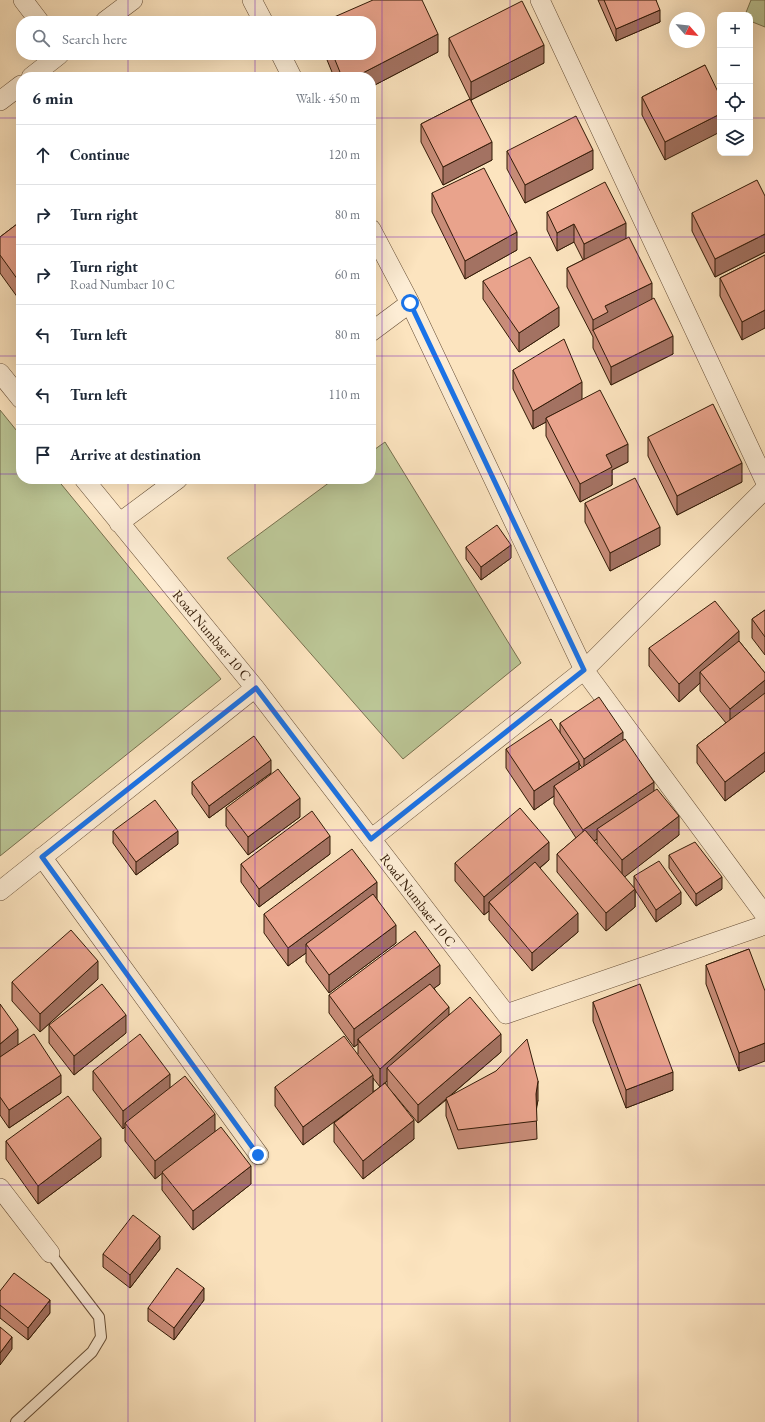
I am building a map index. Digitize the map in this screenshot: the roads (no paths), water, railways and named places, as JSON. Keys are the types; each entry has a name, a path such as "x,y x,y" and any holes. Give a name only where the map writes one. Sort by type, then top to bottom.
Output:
{"street":[{"path":"23,0 35,16"},
{"path":"112,16 133,0"},
{"path":"252,0 260,16"},
{"path":"540,0 765,480"},
{"path":"37,72 53,60"},
{"path":"284,60 290,72"},
{"path":"0,101 16,89"},
{"path":"376,238 410,303 584,670 765,914"},
{"path":"376,328 410,303"},
{"path":"0,373 16,394"},
{"name":"Road Numbaer 10 C","path":"88,484 256,688 506,1014 765,924"},
{"path":"119,523 171,484"},
{"path":"371,839 584,670 765,489"},
{"path":"0,891 256,688"},
{"path":"42,857 258,1155"},
{"path":"0,1188 50,1253"}],"lane":[{"path":"16,1422 92,1352 101,1337 99,1317 50,1253"}]}
